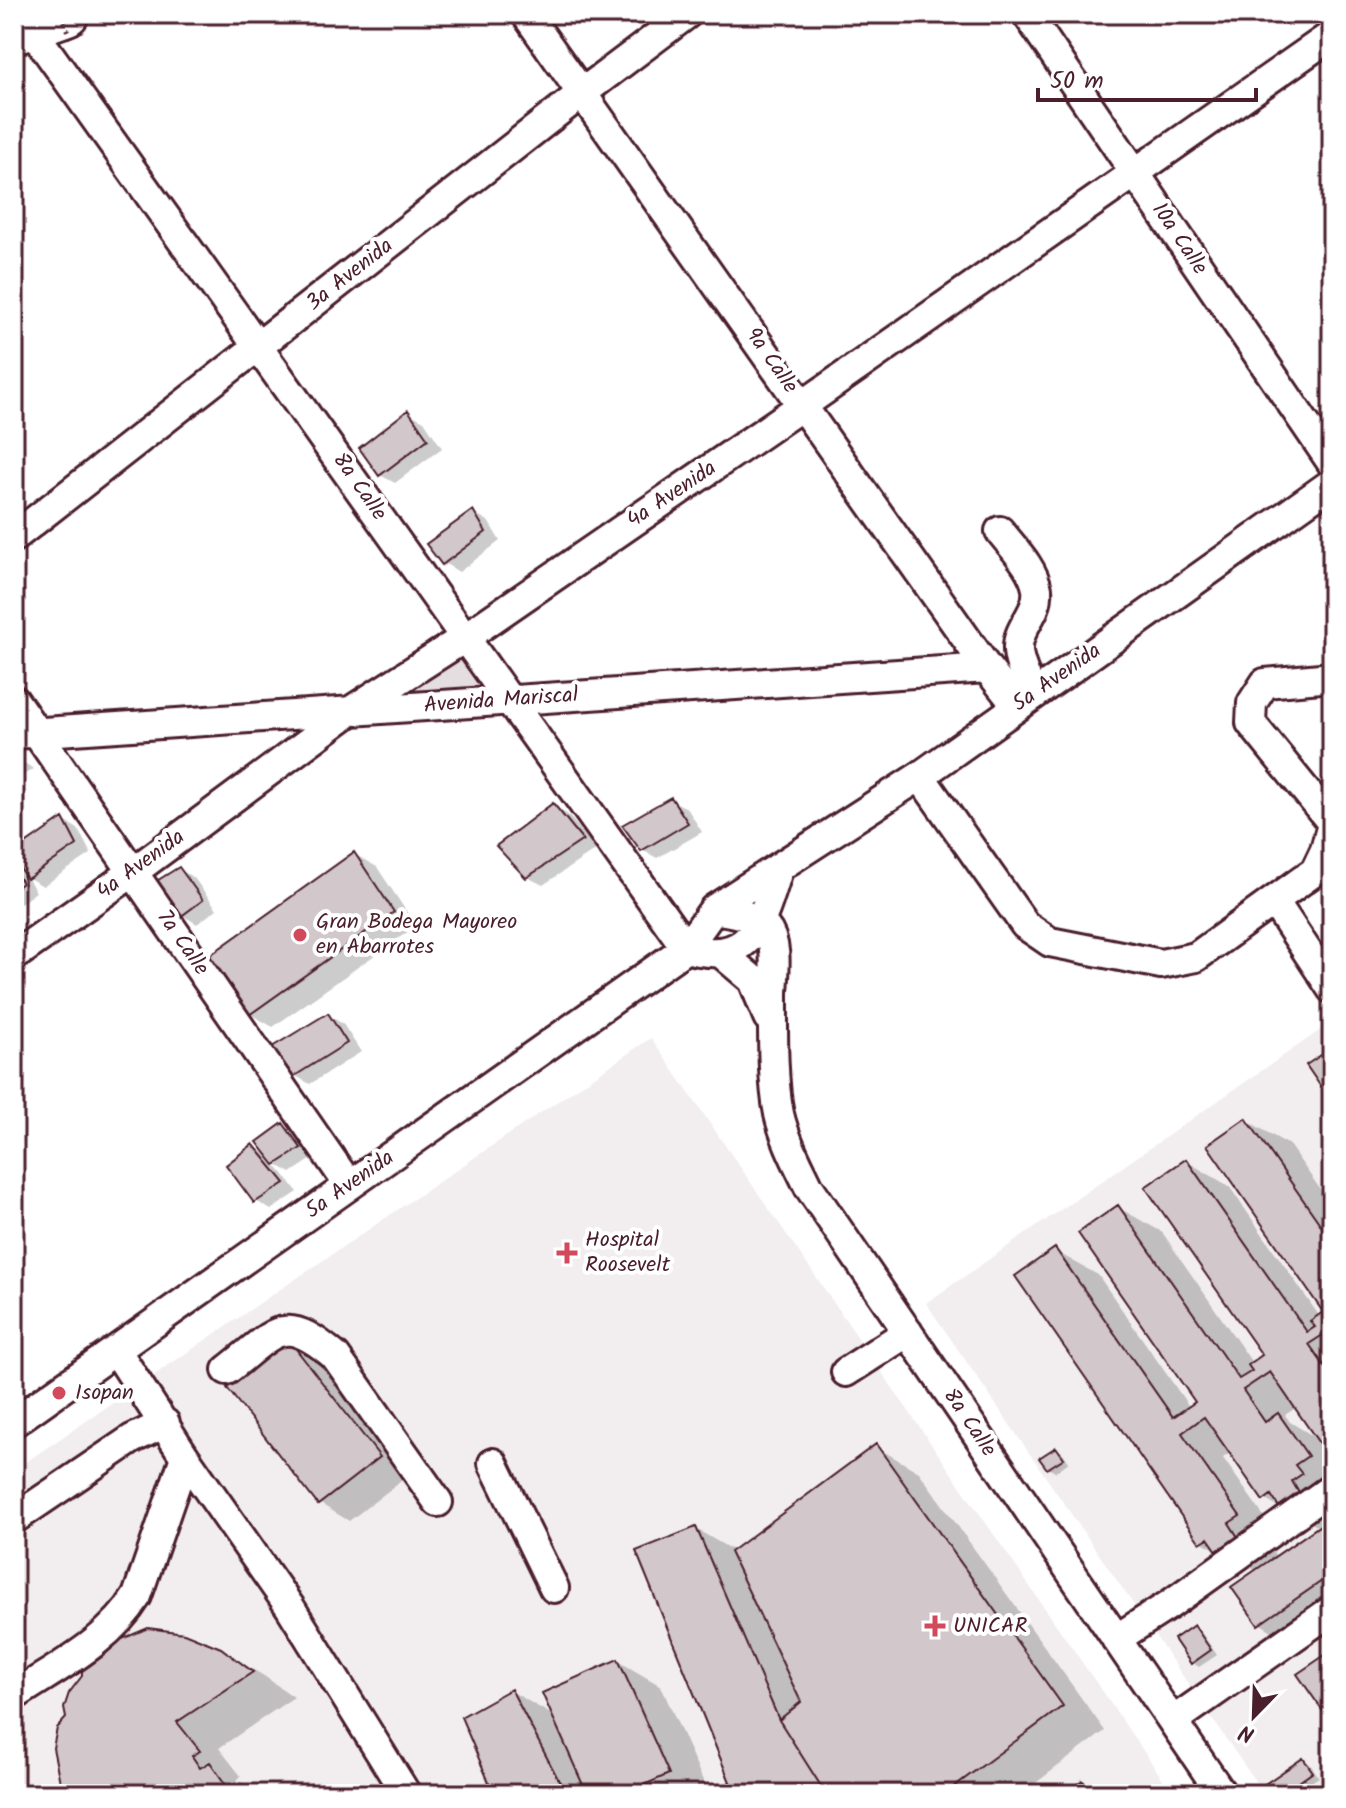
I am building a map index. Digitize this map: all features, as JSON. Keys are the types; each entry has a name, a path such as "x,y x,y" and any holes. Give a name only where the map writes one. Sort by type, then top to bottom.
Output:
{"street":[{"name":"9a Calle","path":"526,14 987,668 1025,700"},
{"name":"3a Avenida","path":"14,537 687,14"},
{"name":"10a Calle","path":"1027,14 1134,173 1330,483"},
{"name":"8a Calle","path":"49,25 259,346 686,948"},
{"name":"4a Avenida","path":"14,956 349,712 466,637 803,405 1332,35"},
{"name":"5a Avenida","path":"15,1420 686,948 714,909 920,776 1330,483"},
{"path":"1000,531 1028,568 1037,588 1037,602 1022,631 1017,650 1025,700"},
{"name":"Avenida Mariscal","path":"25,733 987,668"},
{"path":"920,776 1025,925 1050,942 1161,964 1196,957 1315,871 1332,824 1251,723 1252,703 1265,683 1332,677"},
{"name":"7a Calle","path":"14,700 25,733 133,872 349,1185"},
{"path":"686,948 720,952 747,942 761,923 779,867"},
{"path":"1274,901 1332,989"},
{"path":"714,909 739,913 761,923"},
{"name":"8a Calle","path":"761,923 767,928 773,943 773,1029 779,1114 809,1187 1222,1794"},
{"name":"8a Calle","path":"720,952 753,980 773,1029"},
{"path":"227,1370 272,1335 287,1329 314,1339 336,1357 438,1502"},
{"path":"846,1372 908,1332"},
{"path":"116,1350 185,1457 290,1607 406,1794"},
{"path":"14,1519 132,1439 165,1423"},
{"path":"14,1696 107,1634 124,1616 137,1596 185,1457"},
{"path":"493,1463 554,1588"},
{"path":"1116,1639 1169,1605 1332,1488"},
{"path":"1173,1721 1332,1610"}],"shaded area":[{"path":"464,645 500,703 386,711"},
{"path":"1332,1022 1332,1794 1264,1794 926,1303"},
{"name":"Hospital Roosevelt","path":"651,1038 1173,1794 14,1794 14,1470"}],"building":[{"path":"408,410 428,439 379,476 359,448"},
{"path":"473,510 486,532 442,565 426,544"},
{"path":"671,797 688,823 641,851 622,825"},
{"path":"553,803 583,840 526,878 496,846"},
{"path":"63,818 77,845 27,879 14,860 14,852"},
{"name":"Gran Bodega Mayoreo en Abarrotes","path":"354,852 394,912 249,1015 206,958"},
{"path":"179,867 203,900 180,917 155,882"},
{"path":"14,869 22,883 14,889"},
{"path":"328,1013 347,1043 293,1077 272,1047"},
{"path":"1324,1053 1332,1064 1332,1081 1321,1087 1306,1065"},
{"path":"1246,1118 1332,1241 1332,1329 1309,1344 1332,1377 1332,1453 1328,1456 1270,1372 1243,1390 1265,1422 1278,1413 1308,1456 1295,1465 1302,1474 1292,1481 1299,1493 1279,1507 1271,1495 1263,1501 1204,1417 1182,1433 1240,1516 1229,1523 1238,1537 1217,1551 1208,1538 1200,1543 1015,1276 1055,1248 1173,1417 1195,1402 1078,1233 1118,1205 1239,1379 1252,1371 1248,1365 1262,1355 1145,1187 1186,1159 1307,1332 1315,1327 1310,1321 1323,1312 1207,1145"},
{"path":"283,1123 301,1148 275,1165 257,1142"},
{"path":"253,1144 285,1183 254,1203 226,1165"},
{"path":"289,1340 380,1457 318,1505 227,1388"},
{"path":"876,1444 1063,1706 944,1794 826,1794 779,1720 801,1702 730,1552"},
{"path":"1056,1447 1064,1458 1047,1469 1039,1458"},
{"path":"1332,1517 1332,1574 1258,1625 1231,1587"},
{"path":"696,1527 779,1720 826,1794 713,1794 730,1782 636,1551"},
{"path":"1194,1625 1211,1650 1191,1664 1174,1639"},
{"path":"148,1628 184,1633 221,1648 253,1672 177,1722 200,1751 192,1756 200,1768 210,1762 232,1794 67,1794 61,1787 53,1748 57,1728 66,1718 64,1708 69,1693 82,1676 82,1662 108,1645"},
{"path":"1328,1653 1332,1658 1332,1724 1297,1674"},
{"path":"618,1659 669,1774 624,1794 587,1794 542,1693"},
{"path":"511,1689 566,1794 494,1794 461,1717"},
{"path":"1303,1758 1313,1772 1282,1794 1267,1794 1262,1786"},
{"path":"1082,1780 1094,1794 1068,1794"}],"place":[{"name":"Gran Bodega Mayoreo en Abarrotes","path":"300,935"},
{"name":"Hospital Roosevelt","path":"567,1253"},
{"name":"Isopan","path":"59,1393"},
{"name":"UNICAR","path":"935,1626"}]}
